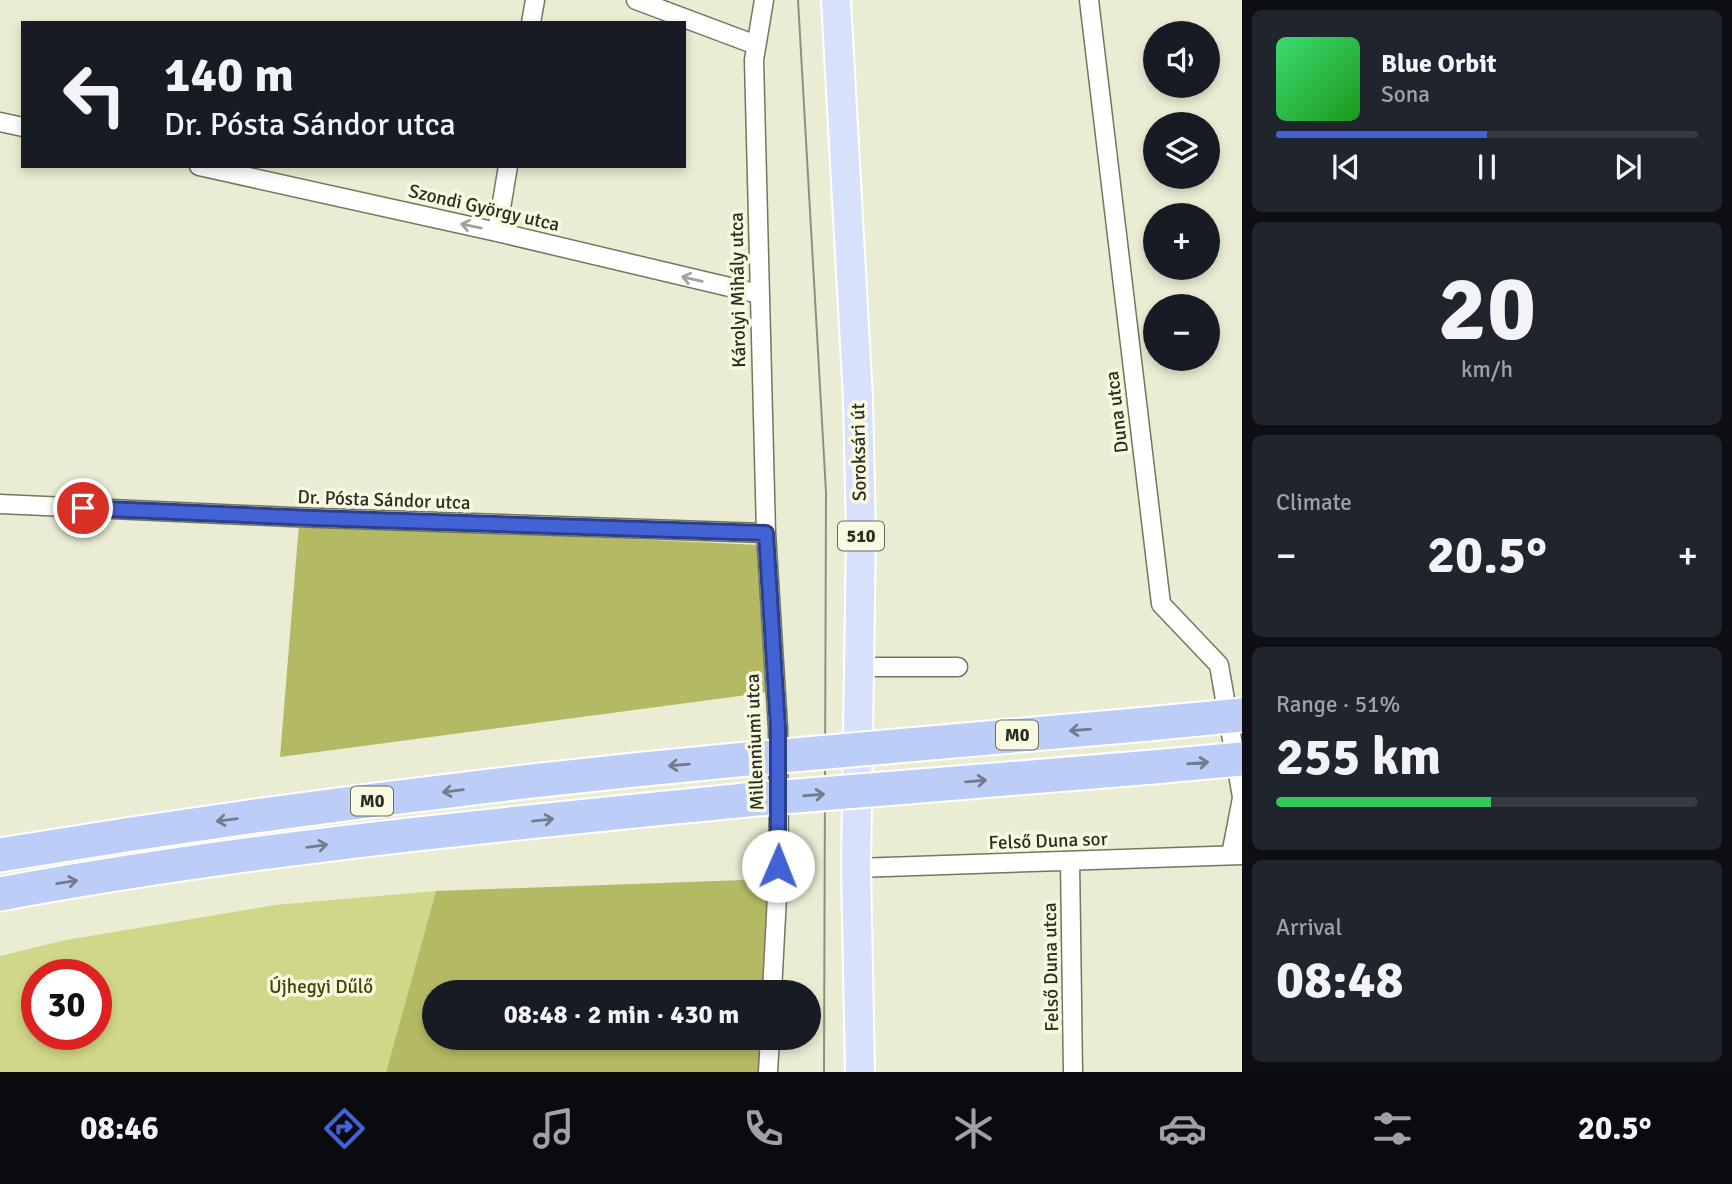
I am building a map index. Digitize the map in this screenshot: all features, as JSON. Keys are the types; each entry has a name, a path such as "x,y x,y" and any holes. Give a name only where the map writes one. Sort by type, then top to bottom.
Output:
{"highway":[{"name":"M0","path":"0,855 140,832 602,772 1242,715"},
{"name":"M0","path":"0,894 150,868 497,825 746,800 1242,759"}],"main road":[{"name":"Soroksári út","path":"836,0 858,399 861,533 856,868 860,1072"}],"street":[{"path":"531,21 535,0"},
{"path":"636,0 756,45"},
{"name":"Károlyi Mihály utca","path":"764,0 754,60 766,533"},
{"name":"Duna utca","path":"1089,0 1161,604 1219,665 1242,797 1236,855"},
{"path":"0,122 21,127"},
{"name":"Szondi György utca","path":"208,168 497,232 758,295"},
{"path":"497,232 508,168"},
{"name":"Dr. Pósta Sándor utca","path":"0,504 766,533"},
{"name":"Millenniumi utca","path":"766,533 778,728 779,858 773,980"},
{"path":"857,667 958,667"},
{"name":"Felső Duna sor","path":"856,868 1236,855"},
{"name":"Felső Duna utca","path":"1070,861 1073,1072"},
{"path":"768,1072 769,1050"}],"green space":[{"path":"299,524 760,545 770,692 280,757"},
{"path":"768,879 764,980 422,980 422,1050 760,1050 759,1072 386,1072 436,891"},
{"name":"Újhegyi Dűlő","path":"436,891 386,1072 0,1072 0,956 66,940 275,905"}],"tram line":[{"path":"798,0 826,492 824,1072"}],"route":[{"path":"83,508 766,533 778,728 778,866"}]}
